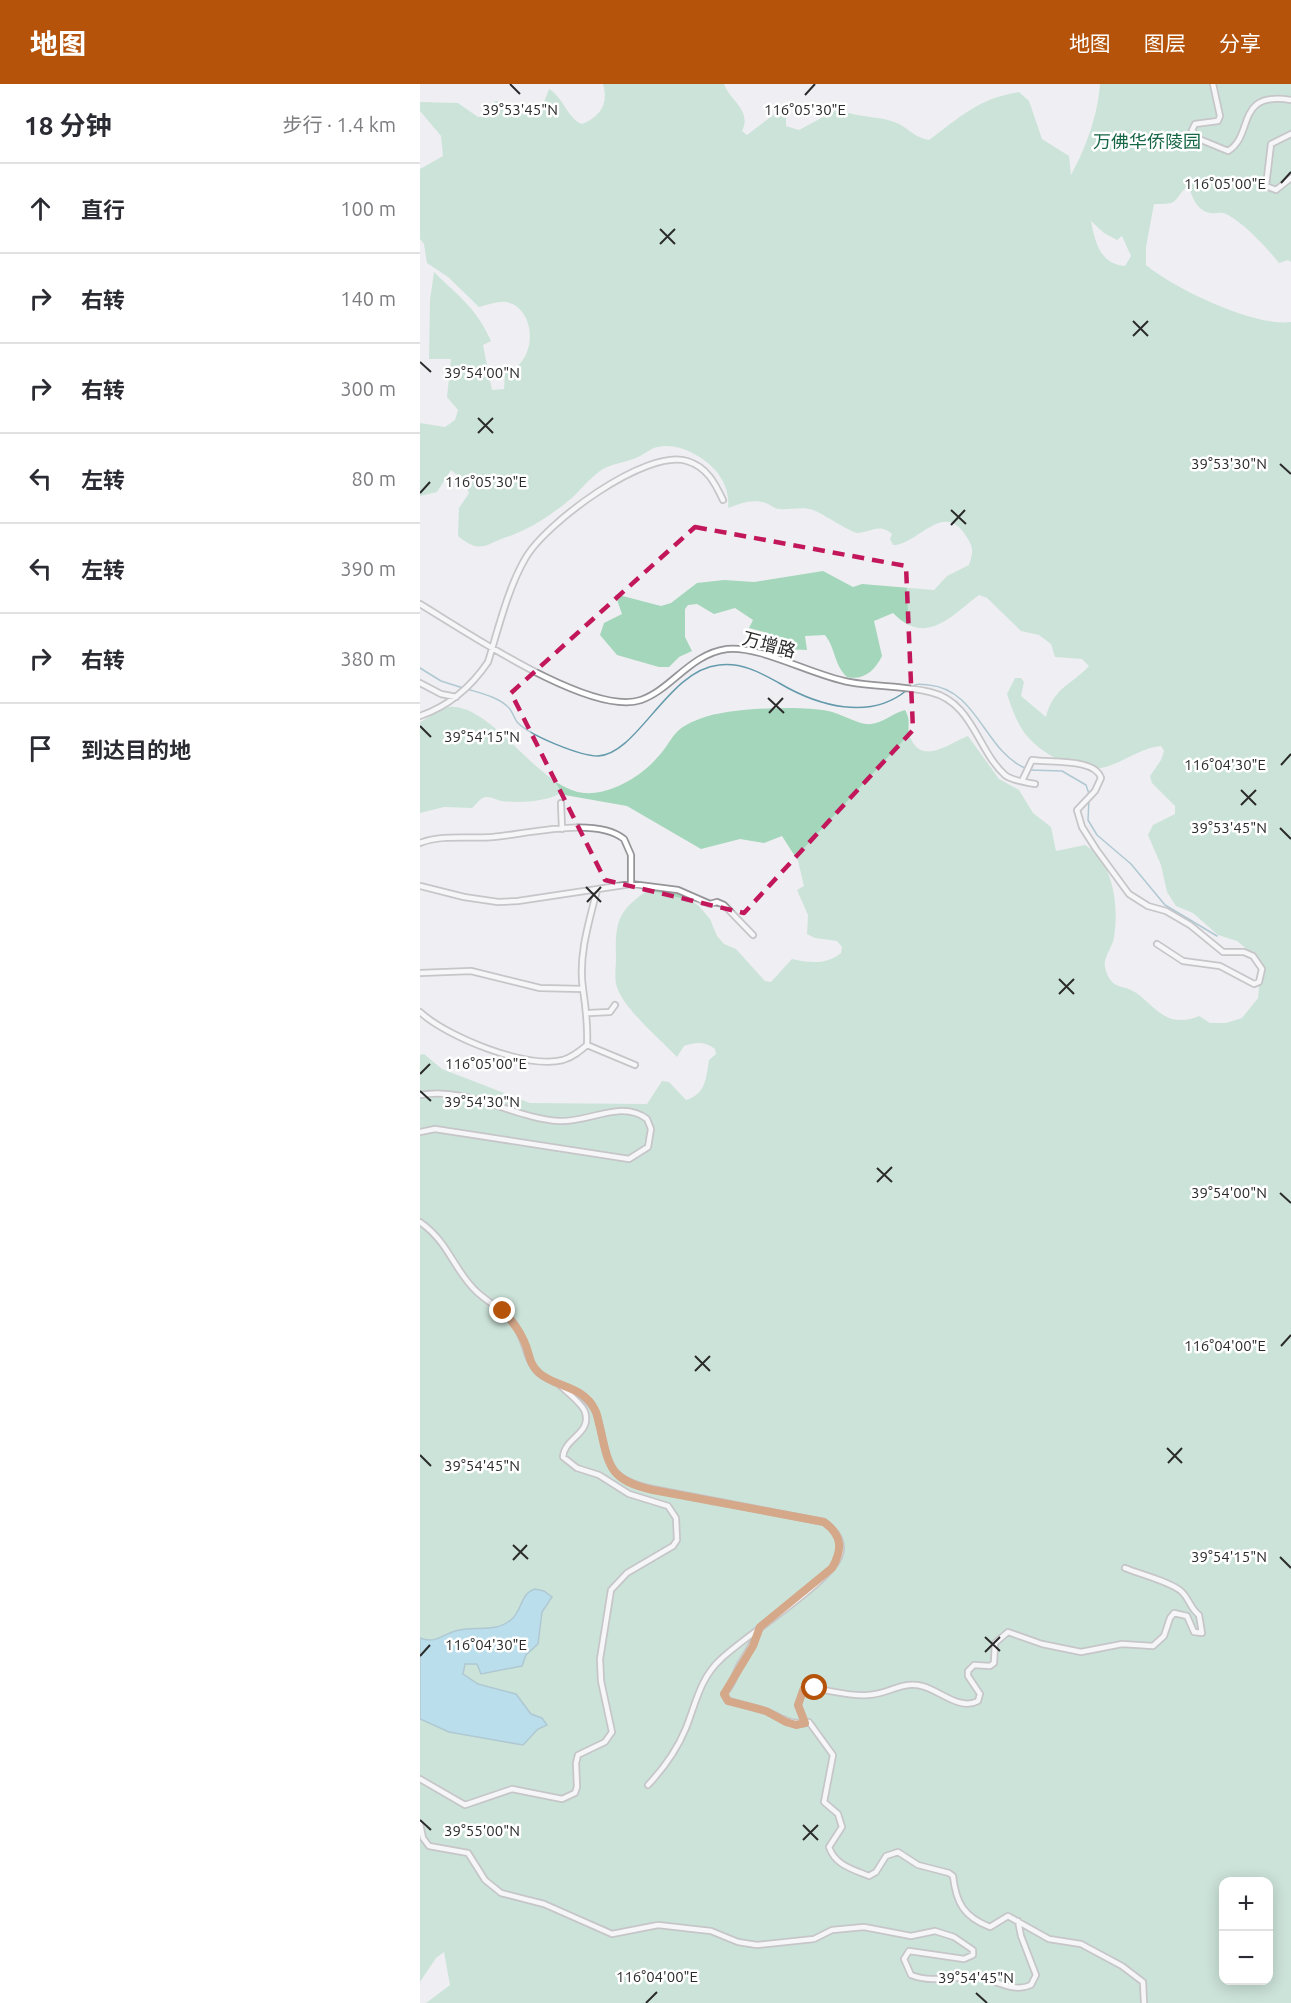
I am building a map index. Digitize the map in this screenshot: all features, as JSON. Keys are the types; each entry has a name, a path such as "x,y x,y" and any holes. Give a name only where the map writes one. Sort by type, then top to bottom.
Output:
{"street":[{"path":"1213,84 1220,116 1218,122 1195,124 1192,130 1199,140 1228,151 1235,145 1247,115 1253,108 1269,98 1291,100"},
{"path":"1291,134 1270,144 1266,186 1276,190 1291,178"},
{"path":"420,716 458,695 473,682 488,662 525,558 571,511 642,466 674,459 686,460 708,473 723,500"},
{"name":"万增路","path":"420,604 492,648 557,681 611,702 641,700 700,658 727,649 741,649 846,682 932,693 960,710 969,719 1006,776 1035,784"},
{"path":"420,682 441,694 458,695"},
{"path":"1022,781 1027,766 1032,760 1089,765 1098,772 1101,778 1092,794 1077,810 1082,827 1130,894 1148,906 1166,911 1190,925 1223,952 1244,952 1253,956 1262,969 1259,982 1254,984 1220,966 1183,961 1168,949 1157,944"},
{"path":"561,803 562,829"},
{"path":"420,843 450,838 491,837 562,829 593,829 620,835 624,839 631,855 631,884"},
{"path":"420,886 464,897 498,902 631,884 678,890 711,904 717,902 724,905 753,935"},
{"path":"587,1046 589,1013 583,989 585,938 597,890"},
{"path":"420,973 471,971 540,988 583,989"},
{"path":"589,1013 610,1012 615,1005"},
{"path":"420,1012 443,1030 503,1053 532,1060 562,1060 587,1046"},
{"path":"587,1046 635,1065"},
{"path":"420,1095 460,1095 536,1119 563,1121 631,1110 647,1119 651,1129 648,1147 629,1159 435,1129 420,1132"},
{"path":"420,1222 444,1243 477,1292 503,1311 516,1326 525,1343 530,1362 540,1374 579,1391 595,1409 607,1459 611,1469 618,1477 643,1487 824,1522 841,1543 839,1556 832,1568 719,1660 703,1682 672,1758 648,1785"},
{"path":"420,1779 465,1805 512,1789 562,1799 569,1797 577,1788 578,1755 605,1742 612,1732 601,1681 600,1659 611,1590 627,1573 663,1549 673,1546 677,1540 676,1518 668,1506 629,1494 599,1475 577,1468 563,1456 566,1445 582,1432 586,1423 585,1411 557,1382"},
{"path":"805,1723 798,1705 804,1688 868,1695 909,1683 932,1688 956,1701 974,1703 978,1701 980,1694 968,1676 968,1671 974,1665 990,1666 994,1663 995,1643 1008,1632 1042,1644 1081,1652 1122,1644 1153,1646 1164,1636 1174,1613 1186,1616 1194,1632 1202,1633 1199,1615 1191,1609 1182,1592 1125,1568"},
{"path":"760,1627 753,1646 724,1694 728,1701 766,1711 786,1722 796,1725 805,1723 813,1725 833,1755 825,1802 838,1814 842,1827 829,1847 832,1856 845,1867 869,1876 876,1872 886,1856 898,1852 918,1865 952,1876 955,1898 967,1915 975,1921 990,1927 1005,1916 1049,1939 1081,1944 1122,1966 1143,1982 1144,2003"},
{"path":"420,1824 423,1838 429,1846 468,1853 485,1880 501,1893 543,1904 612,1934 658,1925 711,1931 738,1942 757,1945 814,1939 832,1930 854,1927 880,1929 911,1936 935,1931 965,1943 973,1950 973,1955 964,1959 909,1951 904,1959 911,1975 937,1979 981,1978 1019,1988 1031,1985 1036,1975 1020,1936 1018,1922"}],"highlighted area":[{"path":"695,527 906,566 913,730 744,913 605,880 511,693"}],"green space":[{"name":"万佛华侨陵园","path":"603,84 724,84 743,112 742,131 747,135 781,109 786,114 786,126 799,130 838,109 892,121 917,136 929,140 981,104 1019,92 1029,101 1042,139 1069,156 1071,175 1090,131 1097,107 1100,84 1291,84 1291,262 1288,260 1279,263 1249,230 1235,219 1228,215 1210,213 1201,209 1195,202 1188,185 1172,203 1154,204 1146,247 1146,265 1176,285 1216,304 1257,319 1291,322 1291,2003 426,2003 450,1985 444,1952 436,1958 420,1982 420,1055 424,1054 442,1069 530,1103 647,1104 662,1081 669,1082 686,1100 698,1094 704,1085 709,1060 716,1054 715,1049 704,1043 692,1044 684,1046 677,1057 634,1014 621,995 616,981 616,936 620,919 630,905 648,890 682,894 699,906 710,919 717,936 724,944 736,949 765,981 771,982 792,959 811,962 830,960 841,953 842,947 837,941 815,938 807,934 808,915 797,890 804,886 798,861 782,836 764,843 740,839 701,849 627,806 559,794 546,799 523,802 501,801 485,797 472,808 444,807 420,813 420,722 448,707 465,709 498,731 550,777 567,788 584,793 594,793 624,784 642,772 656,759 678,731 702,718 765,708 801,708 828,711 871,724 905,710 910,737 915,746 922,750 937,750 968,736 999,779 1019,790 1033,813 1051,827 1056,851 1085,845 1102,862 1115,899 1114,937 1105,963 1107,974 1113,983 1136,993 1166,1017 1186,1020 1199,1016 1210,1023 1226,1023 1242,1018 1258,998 1261,967 1255,956 1237,941 1218,935 1193,913 1176,906 1167,892 1161,865 1148,835 1153,825 1175,814 1175,806 1152,783 1150,776 1161,760 1164,751 1161,746 1145,750 1109,766 1091,769 1060,761 1033,743 1021,727 1007,694 1015,678 1021,678 1024,682 1021,696 1046,717 1058,693 1089,666 1082,659 1055,657 1051,644 1039,635 1021,631 987,598 979,595 948,619 927,628 905,623 893,613 874,621 882,656 872,670 864,676 853,678 847,677 843,672 825,635 805,636 807,650 785,649 782,655 766,655 777,644 764,632 749,628 753,620 735,608 714,614 697,604 688,605 685,609 685,637 692,651 679,657 669,667 659,667 617,655 600,635 604,623 622,614 615,594 661,606 671,603 697,583 724,580 754,582 823,571 853,587 862,584 934,590 947,576 969,565 971,546 957,526 948,522 939,523 911,539 893,545 890,539 892,534 883,529 854,532 809,509 778,509 763,502 752,501 728,508 726,490 714,468 692,453 672,446 655,448 638,457 603,469 573,497 542,520 516,533 478,547 458,536 459,508 469,493 463,480 451,470 437,492 420,496 420,423 445,427 455,420 458,410 447,397 451,359 429,359 430,300 434,272 466,303 479,319 491,341 483,345 492,390 504,389 505,373 516,367 524,358 529,347 530,335 528,324 516,306 503,302 479,307 448,277 427,263 424,244 420,239 420,169 443,156 441,136 420,111 420,102 458,103 478,117 486,116 495,101 502,101 511,107 541,110 549,89 582,124 602,109 605,98","holes":["1091,221 1104,233 1117,240 1122,236 1131,256 1125,266 1110,261 1100,251"]}],"water":[{"path":"535,1589 544,1591 552,1597 542,1612 538,1644 526,1655 522,1666 481,1674 477,1664 465,1664 463,1674 478,1684 516,1694 531,1714 542,1718 547,1725 538,1729 523,1745 449,1732 420,1719 420,1638 430,1640 462,1629 500,1626 513,1618 527,1594"}],"waterway":[{"path":"467,689 505,704 515,720 533,734 568,749 598,756 613,752 627,742 684,681 701,670 719,665 736,665 751,669 810,698 844,707 877,705 892,700 907,690"},
{"path":"420,668 441,681 463,688"},
{"path":"911,687 917,684 929,685 946,689 959,698 1000,748 1025,768"},
{"path":"1029,770 1062,771 1086,785 1089,794"},
{"path":"1089,799 1088,820 1097,835 1131,864 1165,905 1217,936"}],"route":[{"path":"503,1311 516,1326 525,1343 530,1362 540,1374 579,1391 595,1409 607,1459 611,1469 618,1477 633,1485 653,1490 824,1522 833,1529 841,1543 839,1556 832,1568 760,1627 753,1646 737,1670 733,1683 724,1694 728,1701 766,1711 796,1725 805,1723 798,1705 799,1696 804,1688 815,1688"}]}
